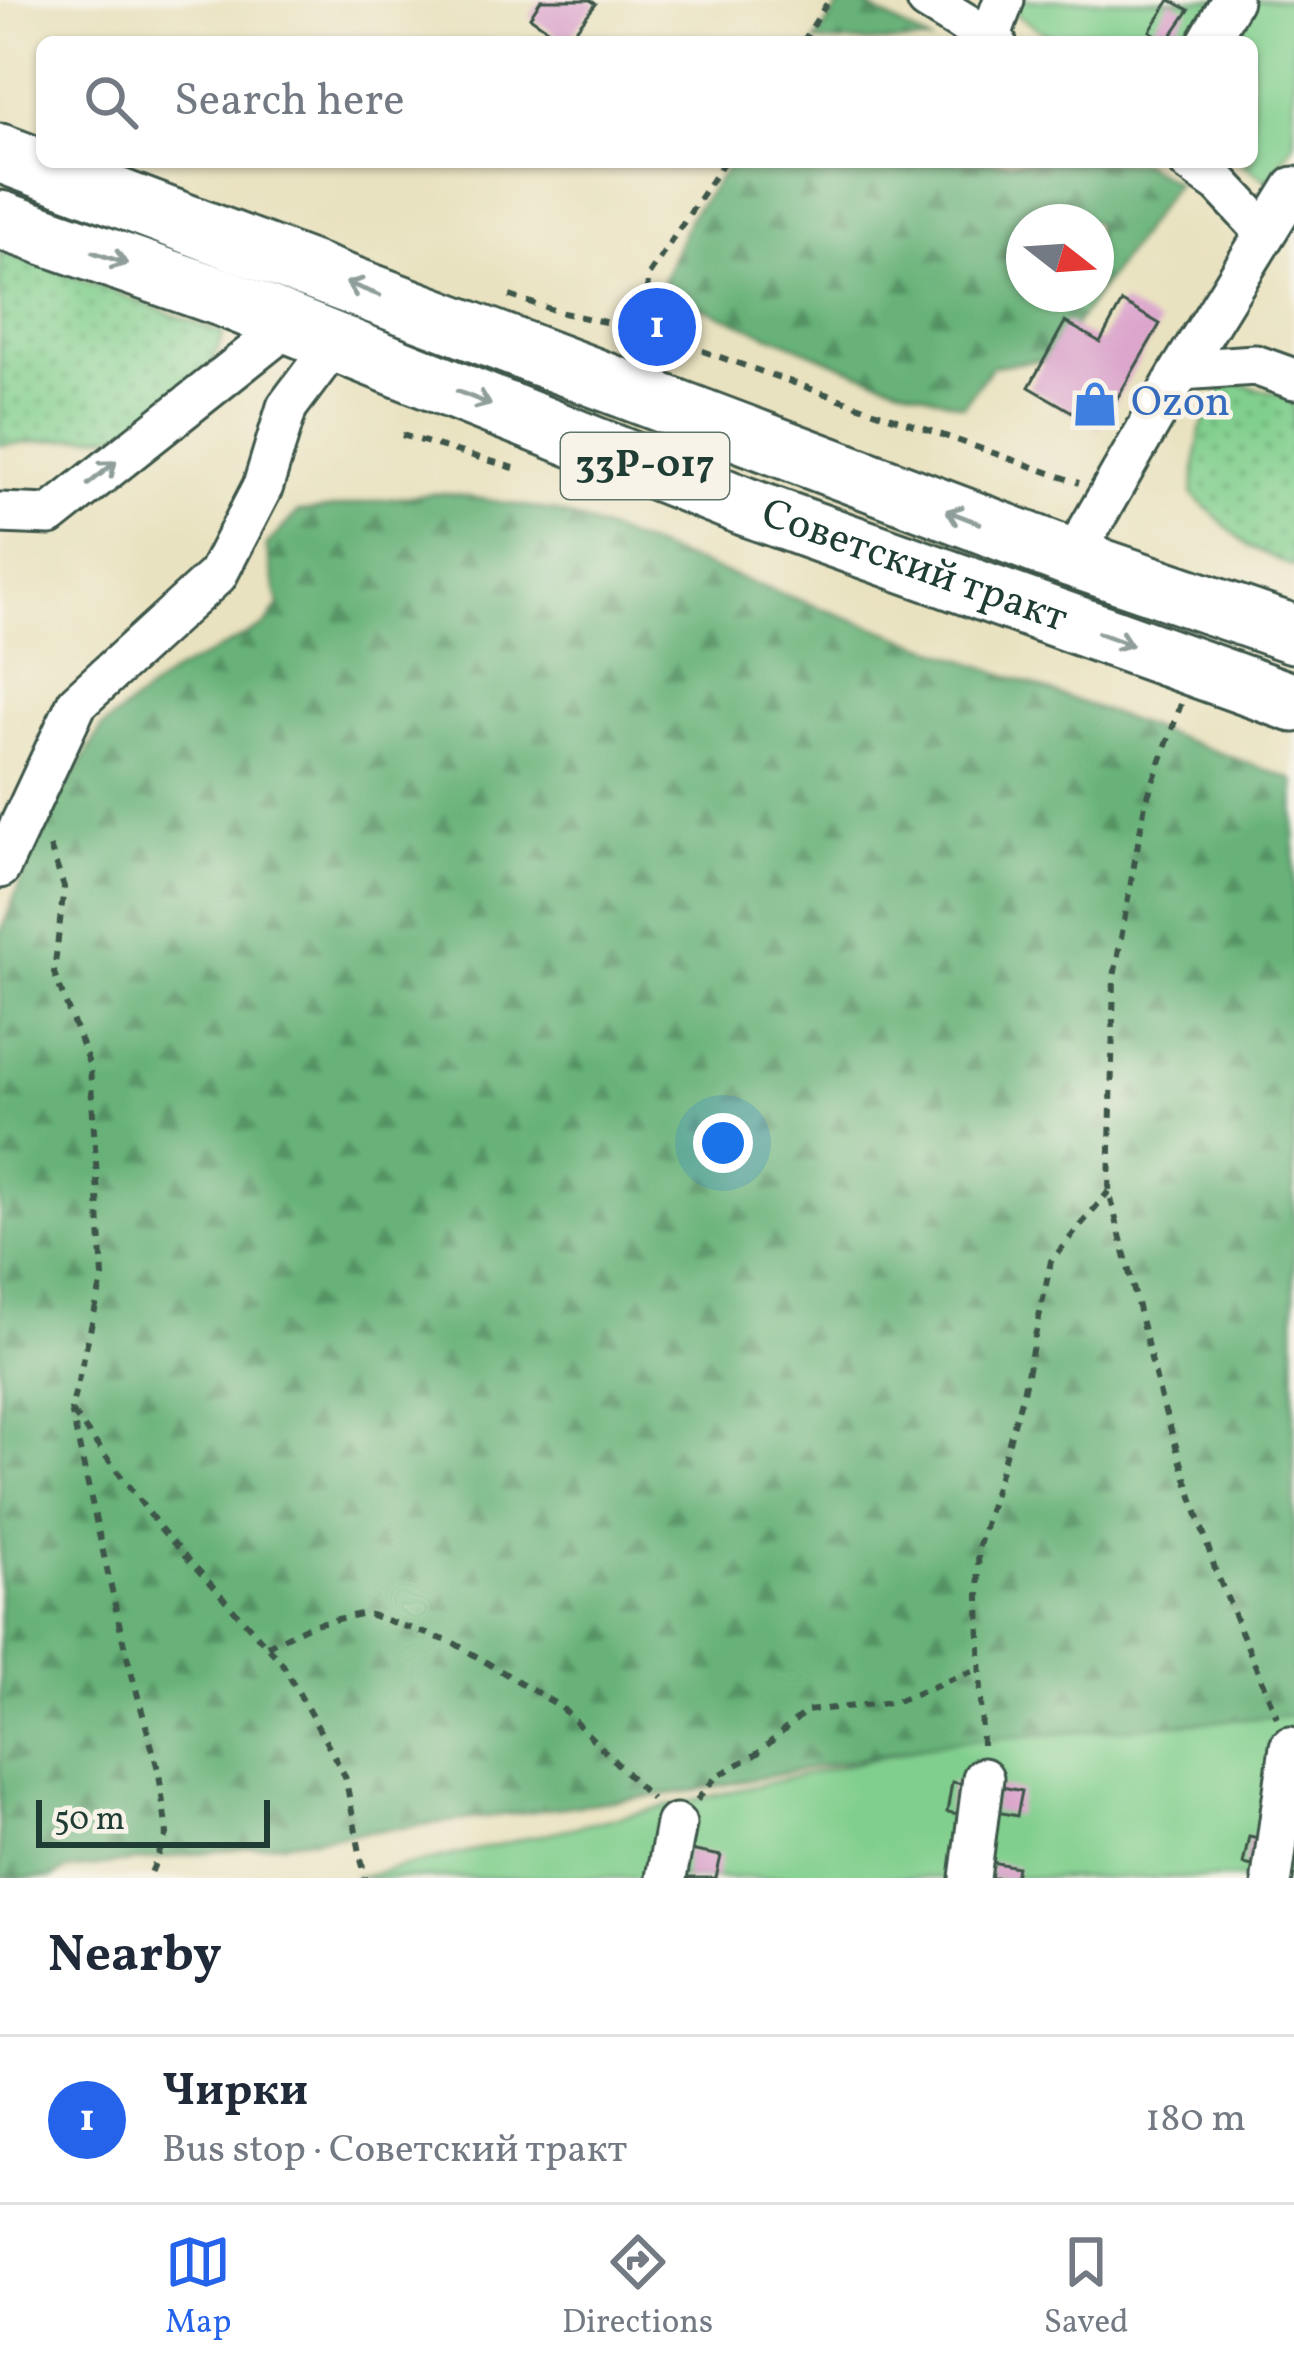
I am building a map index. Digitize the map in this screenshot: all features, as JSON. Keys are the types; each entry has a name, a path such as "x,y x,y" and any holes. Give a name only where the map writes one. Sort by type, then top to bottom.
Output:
{"highway":[{"name":"Советский тракт","path":"0,153 36,167"},
{"name":"Советский тракт","path":"40,168 1072,558 1294,634"},
{"name":"Советский тракт","path":"0,220 312,334 744,506 1294,703"}],"street":[{"path":"927,0 986,36"},
{"path":"994,36 1004,0"},
{"path":"1211,36 1232,0"},
{"path":"1197,168 1220,184 1264,231"},
{"path":"1072,558 1294,187"},
{"path":"0,513 50,515 312,334"},
{"path":"0,868 77,704 217,575 263,486 312,334"},
{"path":"1181,370 1255,365 1294,379"},
{"path":"1272,1878 1290,1747"},
{"path":"970,1878 983,1778"},
{"path":"666,1878 676,1824"}],"path":[{"path":"807,36 830,0"},
{"path":"646,331 649,276 720,168"},
{"path":"563,313 646,331 1109,494"},
{"path":"402,435 514,468"},
{"path":"1194,667 1145,804 1114,977 1109,1191 1161,1399 1215,1569 1290,1747"},
{"path":"33,798 64,887 54,973 90,1066 104,1277 71,1410 124,1649 159,1773 167,1834 149,1878"},
{"path":"983,1778 978,1549 1023,1393 1051,1261 1109,1191"},
{"path":"71,1410 161,1528 282,1663 345,1776 365,1878"},
{"path":"266,1646 310,1625 365,1613 454,1643 561,1707 676,1824 716,1777 758,1754 806,1711 895,1702 978,1669"}],"green space":[{"path":"843,0 856,0 919,36 819,36"},
{"path":"995,0 1294,0 1294,142 1268,181 1249,168 1258,168 1258,36 1049,36"},
{"path":"727,168 1150,168 1176,183 1114,270 1114,204 1006,204 1006,312 1084,312 1051,359 992,366 963,406 861,373 660,290 689,218"},
{"path":"0,252 223,334 212,366 132,433 0,445"},
{"path":"1226,380 1294,399 1294,567 1248,546 1192,494 1200,430"},
{"path":"445,493 554,511 1294,780 1294,1720 942,1743 692,1791 66,1870 51,1878 0,1878 0,935 40,831 102,728 169,675 266,625 279,605 266,546 298,512"},
{"path":"1294,1715 1294,1878 353,1878 947,1742"}],"building":[{"path":"541,0 596,4 571,36 557,36 530,17"},
{"path":"1170,0 1189,10 1171,36 1150,31"},
{"path":"1122,302 1160,324 1100,428 1029,387 1065,322 1100,342"},
{"path":"952,1782 970,1785 966,1815 947,1812"},
{"path":"997,1786 1022,1791 1017,1816 992,1811"},
{"path":"1249,1836 1269,1840 1263,1868 1243,1864"},
{"path":"685,1849 721,1856 716,1878 685,1878"},
{"path":"992,1862 1017,1867 1015,1878 989,1878"}],"place":[{"name":"Чирки","path":"657,327"},
{"name":"Ozon","path":"1095,404"}]}
